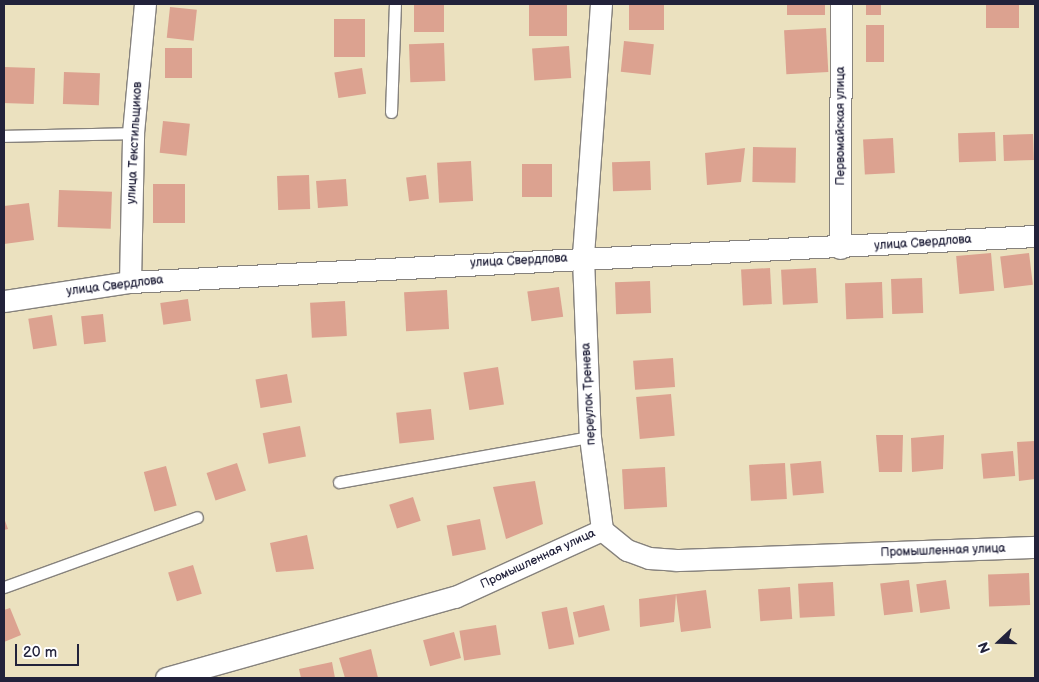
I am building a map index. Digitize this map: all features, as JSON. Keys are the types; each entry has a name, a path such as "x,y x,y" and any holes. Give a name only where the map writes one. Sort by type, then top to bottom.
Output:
{"street":[{"name":"улица Текстильщиков","path":"130,282 133,133 145,4"},
{"name":"переулок Тренева","path":"601,4 583,258 590,437 602,530"},
{"name":"Первомайская улица","path":"840,248 841,4"},
{"name":"улица Свердлова","path":"4,301 130,282 583,258 840,248 1035,236"},
{"name":"Промышленная улица","path":"166,678 455,597 602,530 626,550 649,558 676,560 1035,547"}],"lane":[{"path":"391,112 395,4"},
{"path":"4,136 133,133"},
{"path":"339,482 590,437"},
{"path":"4,587 197,517"}],"building":[{"path":"414,4 444,4 444,32 414,32"},
{"path":"529,4 567,4 567,36 529,36"},
{"path":"629,4 664,4 664,30 629,30"},
{"path":"787,4 825,4 825,15 787,15"},
{"path":"866,4 881,4 881,15 866,15"},
{"path":"986,4 1019,4 1019,28 986,28"},
{"path":"170,7 197,10 194,41 167,38"},
{"path":"334,19 365,19 365,57 334,57"},
{"path":"866,25 884,25 884,62 866,62"},
{"path":"826,28 828,72 786,74 784,30"},
{"path":"624,41 654,44 651,75 621,72"},
{"path":"444,43 445,81 410,82 409,44"},
{"path":"569,46 571,78 534,81 532,49"},
{"path":"165,48 192,48 192,78 165,78"},
{"path":"4,67 35,68 34,104 4,103"},
{"path":"362,68 366,94 338,98 334,72"},
{"path":"64,72 100,73 99,105 63,104"},
{"path":"163,121 190,124 187,156 160,153"},
{"path":"995,132 996,161 959,162 958,133"},
{"path":"1033,134 1034,160 1004,161 1003,135"},
{"path":"893,138 895,173 865,175 863,140"},
{"path":"753,147 796,148 795,183 752,182"},
{"path":"745,148 741,182 707,185 705,153"},
{"path":"471,161 473,201 439,203 437,163"},
{"path":"650,161 651,190 613,191 612,162"},
{"path":"522,164 552,164 552,197 522,197"},
{"path":"309,175 310,209 278,210 277,176"},
{"path":"426,175 429,199 409,201 406,177"},
{"path":"346,179 348,206 318,208 316,181"},
{"path":"153,184 185,184 185,223 153,223"},
{"path":"59,190 112,192 111,229 58,227"},
{"path":"29,203 34,240 4,244 4,206"},
{"path":"991,253 994,291 959,294 956,256"},
{"path":"1029,253 1033,285 1004,288 1000,257"},
{"path":"770,268 772,304 743,305 741,270"},
{"path":"816,268 818,303 783,305 781,270"},
{"path":"922,278 923,313 892,314 891,279"},
{"path":"650,281 651,313 616,314 615,282"},
{"path":"882,282 883,318 846,319 845,283"},
{"path":"559,287 563,317 531,321 527,291"},
{"path":"447,290 449,329 406,331 404,292"},
{"path":"188,299 191,321 163,325 160,303"},
{"path":"345,301 347,336 312,338 310,303"},
{"path":"103,314 106,342 84,344 81,316"},
{"path":"52,315 57,346 33,349 28,319"},
{"path":"673,358 675,387 635,390 633,361"},
{"path":"498,367 504,405 469,410 463,372"},
{"path":"287,374 292,403 261,408 255,380"},
{"path":"671,394 675,436 640,439 636,397"},
{"path":"431,409 434,440 399,443 396,413"},
{"path":"300,426 306,456 269,464 263,433"},
{"path":"876,435 903,435 902,472 879,472"},
{"path":"944,435 943,469 912,472 911,438"},
{"path":"1035,441 1035,479 1019,481 1017,442"},
{"path":"1013,451 1015,476 983,479 981,454"},
{"path":"821,461 824,493 793,496 790,464"},
{"path":"237,463 246,491 216,500 207,473"},
{"path":"785,463 787,499 751,501 749,465"},
{"path":"166,466 177,506 154,512 144,472"},
{"path":"665,467 667,507 624,509 622,469"},
{"path":"535,481 543,524 506,539 493,487"},
{"path":"413,497 421,521 397,529 389,505"},
{"path":"4,518 8,529 4,530"},
{"path":"480,519 486,549 453,556 447,525"},
{"path":"307,535 314,569 276,572 270,543"},
{"path":"193,565 202,594 177,601 168,573"},
{"path":"1029,573 1030,605 989,606 988,574"},
{"path":"909,580 913,612 884,615 880,584"},
{"path":"946,580 950,609 920,613 916,584"},
{"path":"833,582 835,616 800,618 798,584"},
{"path":"790,587 792,619 760,621 758,589"},
{"path":"706,590 711,628 681,632 676,594"},
{"path":"676,594 674,622 640,627 639,599"},
{"path":"604,605 610,630 579,638 573,612"},
{"path":"567,607 574,644 549,649 541,612"},
{"path":"10,608 21,635 4,642 4,610"},
{"path":"496,625 501,655 464,660 459,631"},
{"path":"454,632 461,658 430,666 423,640"},
{"path":"371,649 378,678 345,678 339,658"},
{"path":"332,662 335,678 301,678 299,669"}]}
